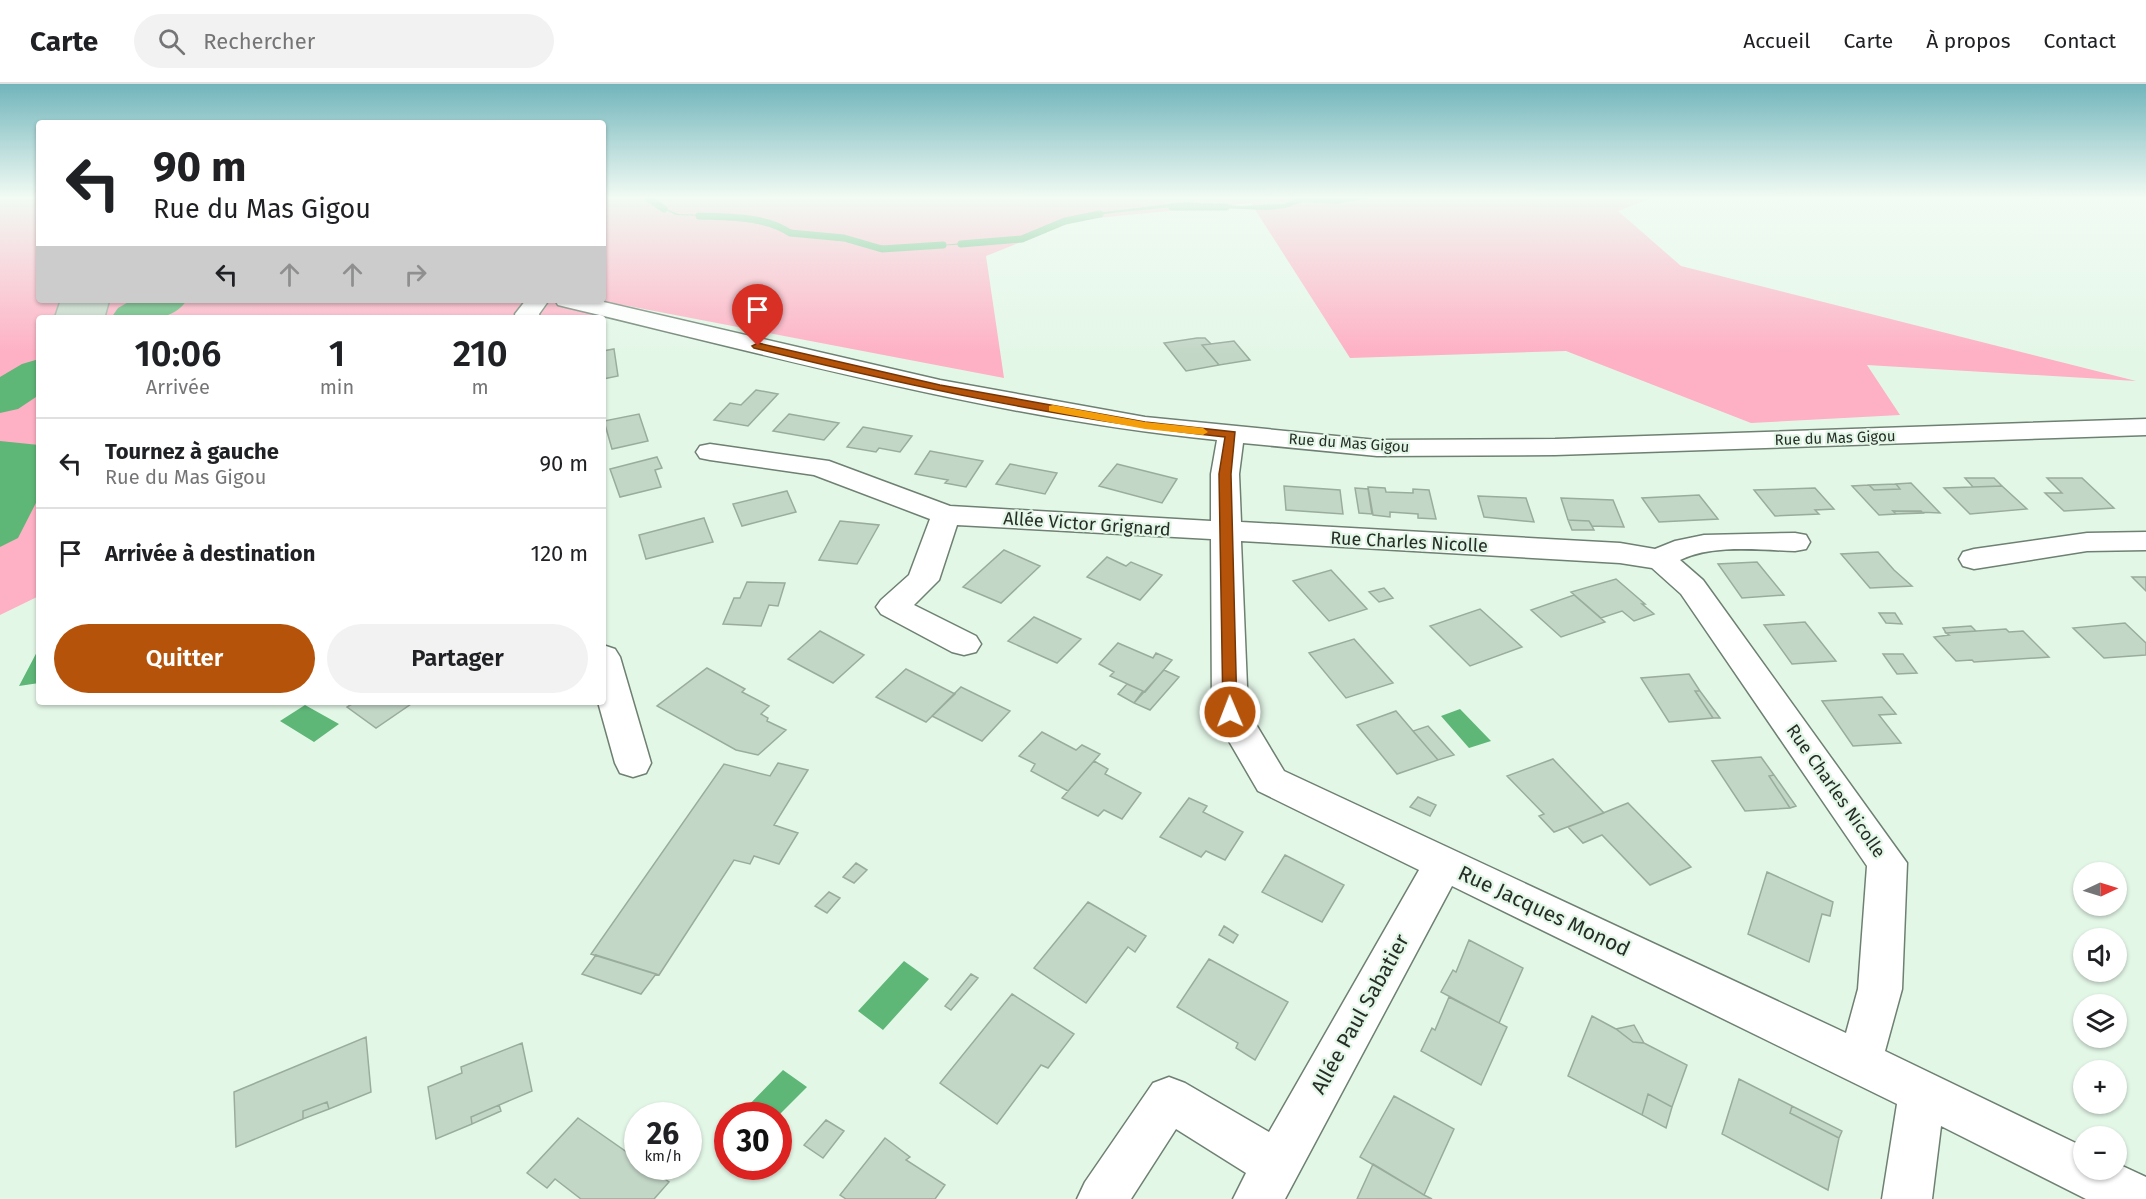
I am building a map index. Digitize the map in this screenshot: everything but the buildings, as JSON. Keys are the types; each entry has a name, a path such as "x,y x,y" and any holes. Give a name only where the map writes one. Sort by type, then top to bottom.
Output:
{"street":[{"name":"Rue du Mas Gigou","path":"579,303 940,388 1145,425 1377,448 1555,447 2146,428"},
{"name":"Rue Jacques Monod","path":"1231,435 1225,474 1230,712 1271,781 1860,1062 2138,1199"},
{"name":"Allée Victor Grignard","path":"710,452 819,467 946,515 1227,533"},
{"path":"946,515 923,580 892,607 964,644"},
{"name":"Rue Charles Nicolle","path":"1227,533 1620,553 1661,560 1692,587 1887,863 1880,989 1860,1062"},
{"path":"1974,559 2087,542 2146,541"},
{"path":"1661,560 1668,552 1703,544 1795,542"},
{"path":"606,668 633,763"},
{"name":"Allée Paul Sabatier","path":"1102,1199 1169,1099 1268,1182 1443,864"},
{"path":"1907,1199 1922,1093"}],"shaded area":[{"path":"0,250 36,250 36,303 606,303 606,250 1001,250 986,256 1004,378 623,305 603,315 36,315 36,597 0,615"},
{"path":"1281,250 1663,250 1681,266 2136,381 1867,365 1900,415 1751,423 1566,351 1350,358"},
{"path":"0,441 36,445 36,503 18,538 0,547"},
{"path":"36,654 36,683 19,686"},
{"path":"305,705 339,724 314,742 280,721"},
{"path":"1460,709 1491,741 1469,748 1441,716"},
{"path":"904,961 929,979 883,1030 858,1011"},
{"path":"783,1070 807,1087 792,1102 752,1102"}],"waterway":[{"path":"139,315 160,303"},
{"path":"0,398 36,376"}],"slow traffic":[{"path":"1053,409 1145,425 1203,432"}],"route":[{"path":"758,346 940,388 1145,425 1231,435 1225,474 1230,712"}]}
